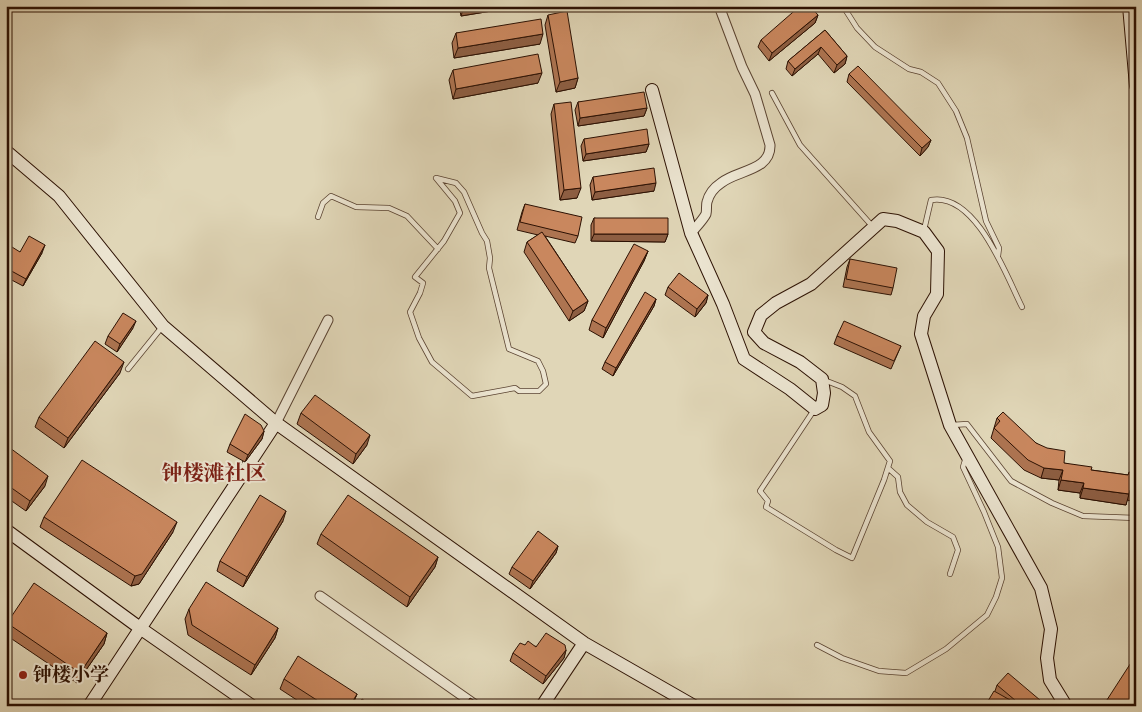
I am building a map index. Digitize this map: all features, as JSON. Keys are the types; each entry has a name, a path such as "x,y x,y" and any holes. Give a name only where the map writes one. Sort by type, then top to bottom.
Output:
{"street":[{"path":"691,232 706,214 707,202 713,190 722,182 761,164 769,156 771,150 755,94 742,67 718,6"},
{"path":"1129,6 1136,86"},
{"path":"652,90 691,232 723,304 744,359 790,389 815,409 822,405 824,393 822,380 800,362 764,343 754,332 761,315 776,303 811,284 884,219 897,221 924,232 938,251 937,294 924,316 920,334 950,425 1041,588 1052,629 1047,658 1050,680 1066,706"},
{"path":"6,151 59,196 162,326 276,423 584,643 694,706"},
{"path":"89,706 276,423 328,320"},
{"path":"6,530 140,628 252,706"},
{"path":"320,596 477,706"},
{"path":"542,706 584,643"}],"lane":[{"path":"843,6 857,28 875,47 909,69 921,72 938,83 968,138 986,222 999,248 998,256"},
{"path":"772,93 800,145 874,228"},
{"path":"436,178 456,183 464,192 487,241 490,258 489,268 509,349 538,361 546,384 539,391 519,391 515,388 472,396 432,362 419,338 410,312 423,283 415,277 438,248 460,213 455,201 436,178"},
{"path":"318,216 324,202 331,196 356,207 389,208 407,216 438,248"},
{"path":"924,232 931,200 939,198 958,205 988,238 1022,307"},
{"path":"128,369 162,326"},
{"path":"815,409 760,491 768,501 766,506 852,558 890,461 869,432 855,396 842,387 822,380"},
{"path":"950,425 966,424 1012,481 1052,503 1083,516 1136,518"},
{"path":"817,645 842,658 879,671 906,673 946,649 987,615 996,597 1002,578 998,547 963,467 966,454"},
{"path":"888,468 898,477 900,492 907,505 927,522 953,538 958,550 950,574"}],"building":[{"path":"800,6 810,6 818,15 772,53 761,40"},
{"path":"567,11 578,78 560,82 548,15"},
{"path":"541,19 543,34 458,48 456,33"},
{"path":"825,30 847,56 837,65 821,47 795,69 788,61"},
{"path":"538,54 542,73 456,89 453,70"},
{"path":"858,66 931,140 922,148 849,74"},
{"path":"644,92 647,108 580,118 578,102"},
{"path":"571,102 581,188 564,190 554,104"},
{"path":"647,129 649,144 586,154 584,139"},
{"path":"654,168 656,183 595,192 593,177"},
{"path":"525,204 582,217 578,236 520,222"},
{"path":"594,218 668,218 668,234 594,234"},
{"path":"542,232 588,301 573,311 527,242"},
{"path":"29,236 45,245 26,279 6,268 6,256 12,247 20,252"},
{"path":"634,244 648,251 606,328 592,320"},
{"path":"850,259 897,268 893,288 846,279"},
{"path":"679,273 708,295 697,309 668,287"},
{"path":"645,292 656,299 616,368 605,362"},
{"path":"123,313 136,321 120,344 108,336"},
{"path":"6,320 11,323 6,330"},
{"path":"844,321 901,346 894,361 837,336"},
{"path":"95,341 124,362 68,438 39,417"},
{"path":"315,395 370,435 356,454 301,413"},
{"path":"1003,412 1036,443 1047,448 1065,451 1064,463 1092,467 1091,470 1128,475 1129,472 1136,474 1136,491 1130,490 1129,494 1083,488 1084,483 1061,480 1063,470 1044,468 1028,460 994,428 1000,421 997,418"},
{"path":"245,414 261,425 264,431 248,455 230,444"},
{"path":"6,445 48,476 30,501 6,484"},
{"path":"82,460 177,522 142,574 135,576 44,517"},
{"path":"260,495 286,511 247,577 220,561"},
{"path":"348,495 438,557 410,597 321,534"},
{"path":"538,531 558,546 533,581 512,567"},
{"path":"206,582 278,628 255,665 192,625 189,609"},
{"path":"34,583 107,633 80,673 7,623"},
{"path":"546,633 565,645 566,650 546,676 513,653 520,643 525,645 528,641 536,647"},
{"path":"1136,655 1136,695 1129,706 1103,706"},
{"path":"298,656 357,694 350,706 326,706 284,679"},
{"path":"1008,673 1047,706 1022,706 997,685"},
{"path":"994,691 1010,700 1006,706 985,706"},
{"path":"470,698 483,706 465,706"},
{"path":"362,699 372,706 357,706"}],"place":[{"name":"钟楼小学","path":"23,675"}],"district":[{"name":"钟楼滩社区","path":"214,474"}]}
